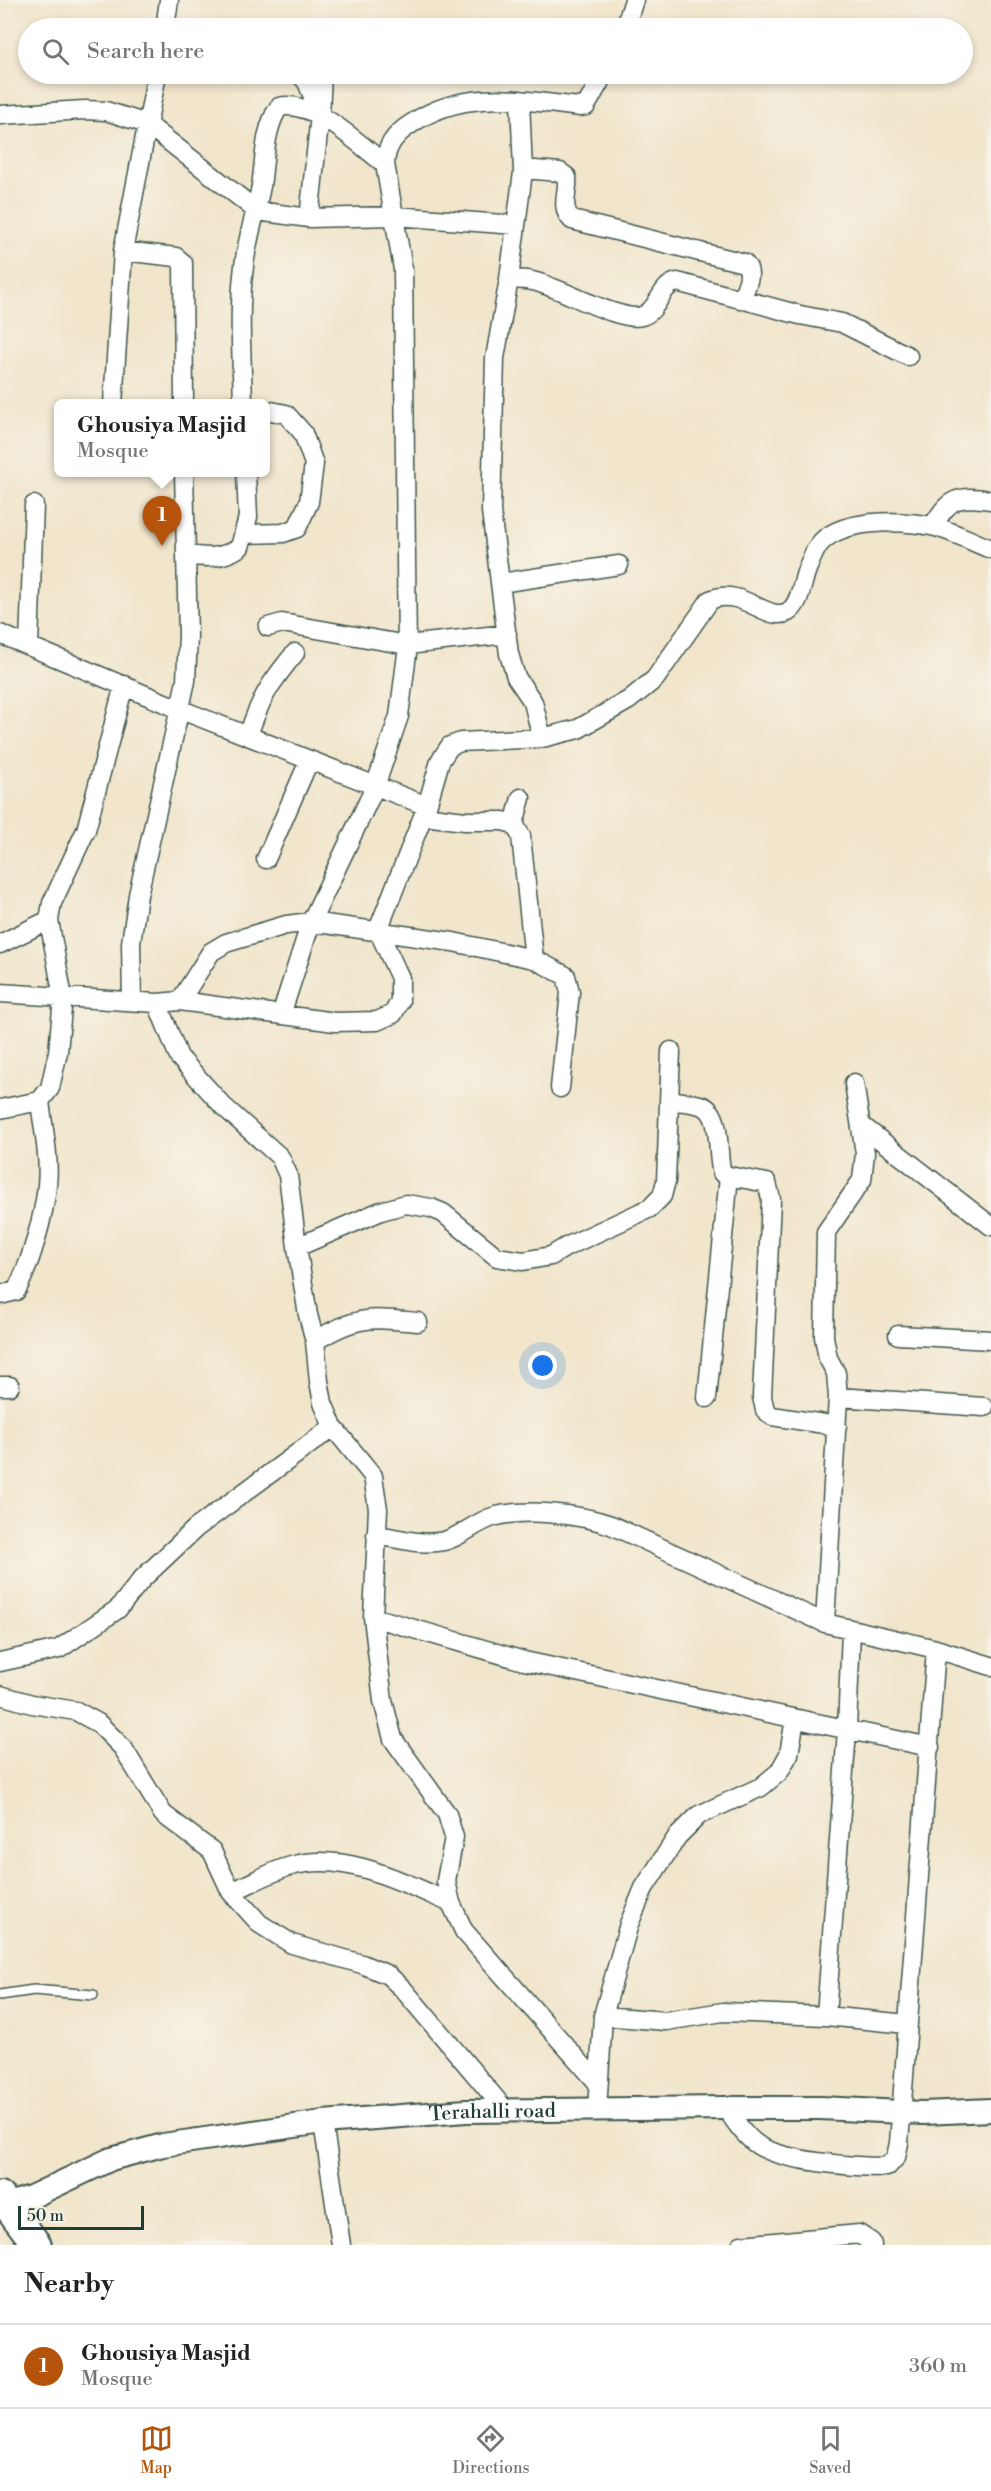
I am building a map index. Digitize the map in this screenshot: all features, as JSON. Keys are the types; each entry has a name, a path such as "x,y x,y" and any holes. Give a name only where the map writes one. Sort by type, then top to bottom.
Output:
{"main road":[{"path":"3,2201 37,2245"}],"street":[{"path":"628,18 634,0"},
{"path":"112,399 123,251 155,84"},
{"path":"308,84 320,116"},
{"path":"309,218 322,84"},
{"path":"281,1015 311,922 375,787 399,716 407,645 404,269 385,164 386,153 390,142 406,126 424,115 465,100 520,100 580,107 586,106 598,84"},
{"path":"520,100 523,169 509,279 495,358 492,511 507,634 516,677 533,702 542,738"},
{"path":"243,399 243,270 246,246 257,212 269,128 275,113 279,107 286,105 304,107 320,116 385,164"},
{"path":"0,115 106,111 147,124 257,212 309,218 396,216 516,225"},
{"path":"523,169 560,172 567,177 564,207 572,220 744,263 750,273 741,300"},
{"path":"123,251 176,257 183,263 184,399"},
{"path":"509,279 533,281 578,296 622,316 633,317 649,312 671,283 677,282 741,300 842,323 908,356"},
{"path":"244,534 283,533 297,528 309,502 314,464 303,433 286,414 270,411"},
{"path":"132,1001 131,943 138,895 186,681 188,636 184,477"},
{"path":"187,555 209,558 228,555 240,547 248,518 246,477"},
{"path":"933,526 945,505 959,499 991,500"},
{"path":"29,646 34,505"},
{"path":"0,993 157,1003 180,1001 335,1022 377,1021 393,1014 400,1001 400,978 378,930 425,811 440,761 450,746 461,742 542,738 578,729 629,700 655,679 710,600 720,596 734,596 774,614 786,612 795,606 806,572 819,545 837,532 857,524 886,521 933,526 991,549"},
{"path":"500,583 619,565"},
{"path":"268,627 282,623 407,645 507,634"},
{"path":"0,634 179,709 375,787 425,811 465,821 503,821 514,824 521,836 534,959"},
{"path":"248,736 258,705 276,676 295,653"},
{"path":"0,1109 40,1101 50,1088 58,1052 63,998 49,920 52,903 58,885 86,830 124,686"},
{"path":"266,859 309,760"},
{"path":"514,824 521,798"},
{"path":"0,944 49,920"},
{"path":"180,1001 211,952 226,943 286,925 311,922 453,942 534,959 566,976 570,992 560,1088"},
{"path":"157,1003 179,1057 224,1106 280,1157 288,1175 297,1247 308,1315 315,1341 323,1402 333,1427 373,1476 378,1509 373,1617 383,1701 393,1740 447,1814 453,1837 446,1881 451,1903 464,1931 598,2083"},
{"path":"297,1247 381,1211 406,1204 431,1208 443,1213 497,1257 523,1261 551,1256 650,1208 662,1196 666,1181 671,1051"},
{"path":"825,1623 838,1397 836,1373 828,1358 824,1337 826,1232 862,1180 865,1153 854,1083"},
{"path":"669,1100 701,1105 710,1109 716,1122 719,1165 722,1173 767,1183 771,1199 762,1397 765,1410 772,1416 837,1426"},
{"path":"0,1295 16,1291 28,1268 47,1185 46,1143 40,1101"},
{"path":"861,1125 991,1226"},
{"path":"707,1398 729,1176"},
{"path":"315,1341 342,1325 374,1318 418,1322"},
{"path":"898,1335 991,1340"},
{"path":"838,1397 984,1407"},
{"path":"0,1662 59,1649 118,1609 142,1579 196,1528 333,1427"},
{"path":"376,1535 418,1544 446,1541 492,1517 511,1514 587,1517 611,1525 825,1623 851,1631 936,1649 991,1666"},
{"path":"373,1617 524,1661 930,1747"},
{"path":"826,2016 847,1730 851,1631"},
{"path":"726,2108 741,2130 756,2145 780,2155 870,2167 887,2167 896,2157 936,1649"},
{"path":"0,1695 32,1704 76,1711 98,1723 123,1748 163,1814 212,1851 231,1892 260,1924 292,1944 362,1964 388,1975 403,1989 506,2111"},
{"path":"597,2110 603,2016 629,1924 644,1888 677,1837 699,1815 761,1788 779,1772 789,1754 795,1719"},
{"path":"231,1892 290,1866 320,1861 351,1865 451,1903"},
{"path":"603,2016 666,2021 723,2012 826,2016 907,2024"},
{"name":"Terahalli road","path":"3,2201 31,2198 51,2186 111,2159 163,2145 323,2122 506,2111 726,2108 820,2108 901,2112 991,2110"},
{"path":"323,2122 342,2245"},
{"path":"741,2245 799,2242 859,2234 872,2245"}],"lane":[{"path":"0,1995 34,1990 93,1995"}],"place":[{"name":"Ghousiya Masjid","path":"162,546"}]}
